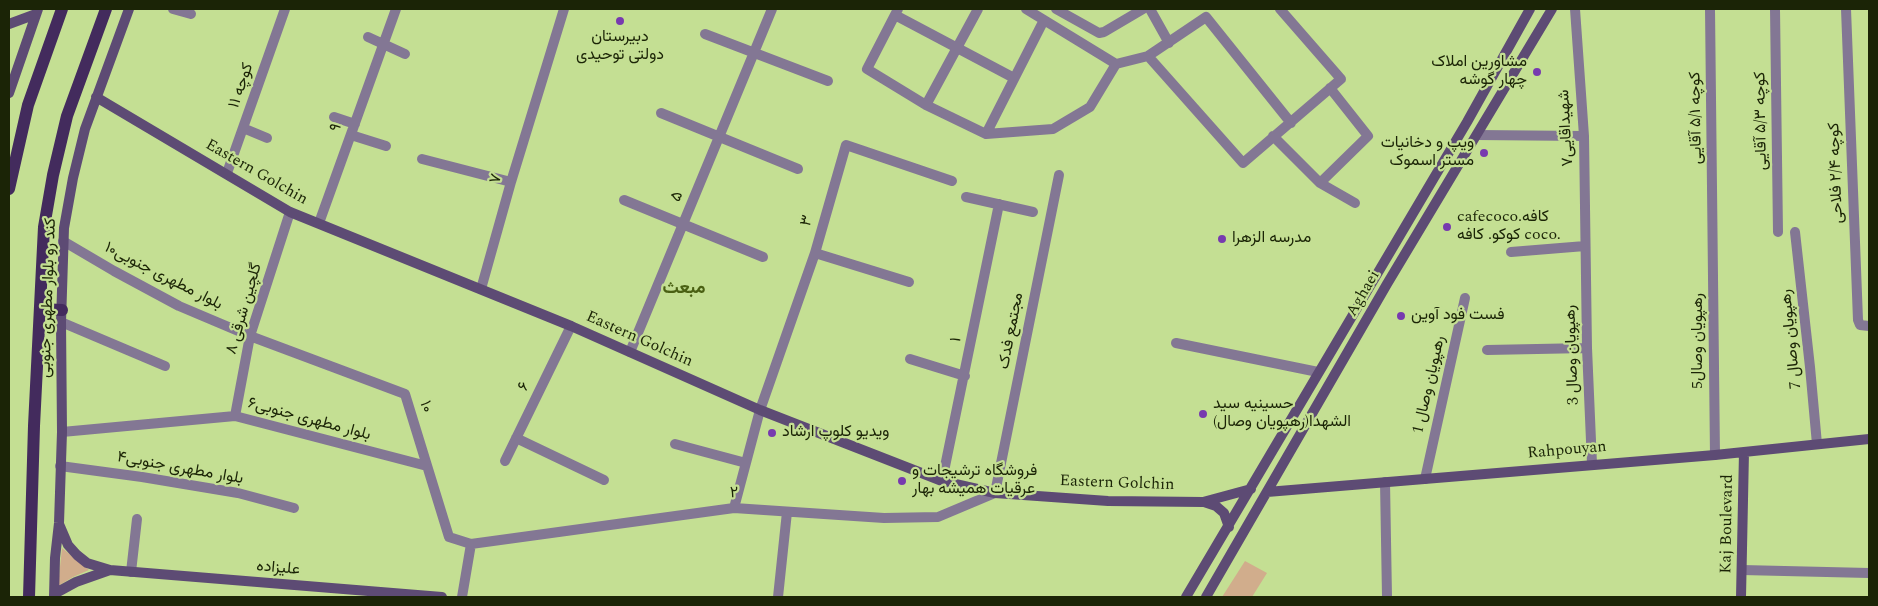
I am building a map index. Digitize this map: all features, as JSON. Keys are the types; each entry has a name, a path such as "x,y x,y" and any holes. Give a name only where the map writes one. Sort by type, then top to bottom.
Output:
{"main road":[{"path":"9,189 28,105 62,9"},
{"path":"29,597 34,426 44,227 52,175 67,116 106,9"},
{"path":"40,309 61,316"}],"street":[{"name":"کند رو بلوار مطهری جنوبی","path":"54,596 62,432 61,316 64,228 72,178 85,129 129,9"},
{"path":"173,9 191,14"},
{"name":"کوچه ۱۱","path":"227,173 285,9"},
{"name":"۹","path":"319,223 396,9"},
{"name":"۷","path":"481,289 511,182 564,9"},
{"name":"۵","path":"630,352 772,9"},
{"path":"926,105 978,9"},
{"path":"1026,9 1116,64"},
{"path":"1056,9 1098,33 1104,32 1143,9"},
{"path":"1150,9 1169,43"},
{"path":"1148,56 1243,163 1341,79 1280,9"},
{"name":"Aghaei","path":"1186,597 1467,122 1530,9"},
{"name":"Aghaei","path":"1206,597 1417,234 1552,9"},
{"name":"شهیداقایی۷","path":"1575,9 1584,136 1586,246"},
{"name":"کوچه ۵/۱ آقایی","path":"1710,9 1713,227"},
{"name":"کوچه ۵/۳ آقایی","path":"1775,9 1778,232"},
{"name":"کوچه ۲/۴ فلاحی","path":"1846,9 1858,320 1860,325 1869,326"},
{"path":"9,24 37,11"},
{"path":"9,93 37,11"},
{"path":"1014,78 897,12 867,69 926,105 986,134 1053,129 1090,107 1116,64 1148,56 1206,17 1291,123"},
{"path":"986,134 1044,20"},
{"path":"705,34 828,82"},
{"path":"368,37 405,54"},
{"path":"1320,183 1368,136 1330,88"},
{"name":"Eastern Golchin","path":"96,97 290,212 571,326 760,410 942,481 995,493 1108,501 1203,502"},
{"path":"661,113 798,169"},
{"path":"334,117 355,124"},
{"path":"243,128 267,138"},
{"path":"351,135 386,146"},
{"path":"1477,135 1584,136"},
{"path":"1274,136 1320,183 1355,203"},
{"name":"۳","path":"734,508 760,410 815,253 846,145 952,182"},
{"path":"422,159 511,182"},
{"name":"مجتمع فدک","path":"995,493 1058,175"},
{"path":"966,197 1033,212"},
{"path":"624,200 762,257"},
{"name":"۱","path":"942,481 999,204"},
{"name":"۸ گلچین شرقی","path":"235,416 250,336 290,212"},
{"path":"1404,227 1417,234"},
{"name":"رهپویان وصال5","path":"1713,227 1715,455"},
{"name":"7 رهپویان وصال","path":"1795,232 1817,444"},
{"name":"بلوار مطهری جنوبی۱۰","path":"64,240 114,271 179,306 250,336"},
{"path":"1511,252 1586,246"},
{"name":"3 رهپویان وصال","path":"1586,246 1587,348 1592,464"},
{"path":"815,253 909,282"},
{"name":"1 رهپویان وصال","path":"1425,479 1465,298"},
{"path":"61,316 165,366"},
{"name":"۶","path":"505,461 571,326"},
{"name":"۱۰","path":"250,336 405,394 449,537 471,544"},
{"path":"1176,343 1318,372"},
{"path":"1487,350 1587,348"},
{"path":"910,359 965,376"},
{"name":"بلوار مطهری جنوبی۶","path":"62,432 235,416 427,466"},
{"path":"516,438 604,480"},
{"name":"Rahpouyan","path":"1266,492 1715,455 1869,440"},
{"path":"675,444 746,463"},
{"name":"Kaj Boulevard","path":"1742,597 1744,452"},
{"name":"بلوار مطهری جنوبی۴","path":"60,466 142,476 238,493 294,508"},
{"path":"1385,482 1387,597"},
{"path":"1203,502 1251,489"},
{"name":"۲","path":"471,544 734,508 884,518 938,517 995,493"},
{"path":"1203,502 1216,506 1224,513 1229,527"},
{"path":"778,597 787,512"},
{"path":"131,572 137,519"},
{"name":"علیزاده","path":"59,523 68,545 77,555 87,562 110,570 442,597"},
{"path":"462,597 471,544"},
{"name":"علیزاده","path":"54,596 76,582 110,570"},
{"path":"1742,570 1869,573"}],"shaded area":[{"path":"62,548 89,570 58,586"},
{"path":"1245,561 1267,573 1252,597 1222,597"}],"place":[{"name":"دبیرستان دولتی توحیدی","path":"620,21"},
{"name":"مشاورین املاک چهار گوشه","path":"1537,72"},
{"name":"ویپ و دخانیات مستر اسموک","path":"1484,153"},
{"name":"cafecoco.کافه کوکو. کافه coco.","path":"1447,227"},
{"name":"مدرسه الزهرا","path":"1222,239"},
{"name":"فست فود آوین","path":"1401,316"},
{"name":"حسینیه سید الشهدا(رهپویان وصال)","path":"1203,414"},
{"name":"ویدیو کلوپ ارشاد","path":"772,433"},
{"name":"فروشگاه ترشیجات و عرقیات همیشه بهار","path":"902,481"}],"district":[{"name":"مبعث","path":"684,289"}]}
